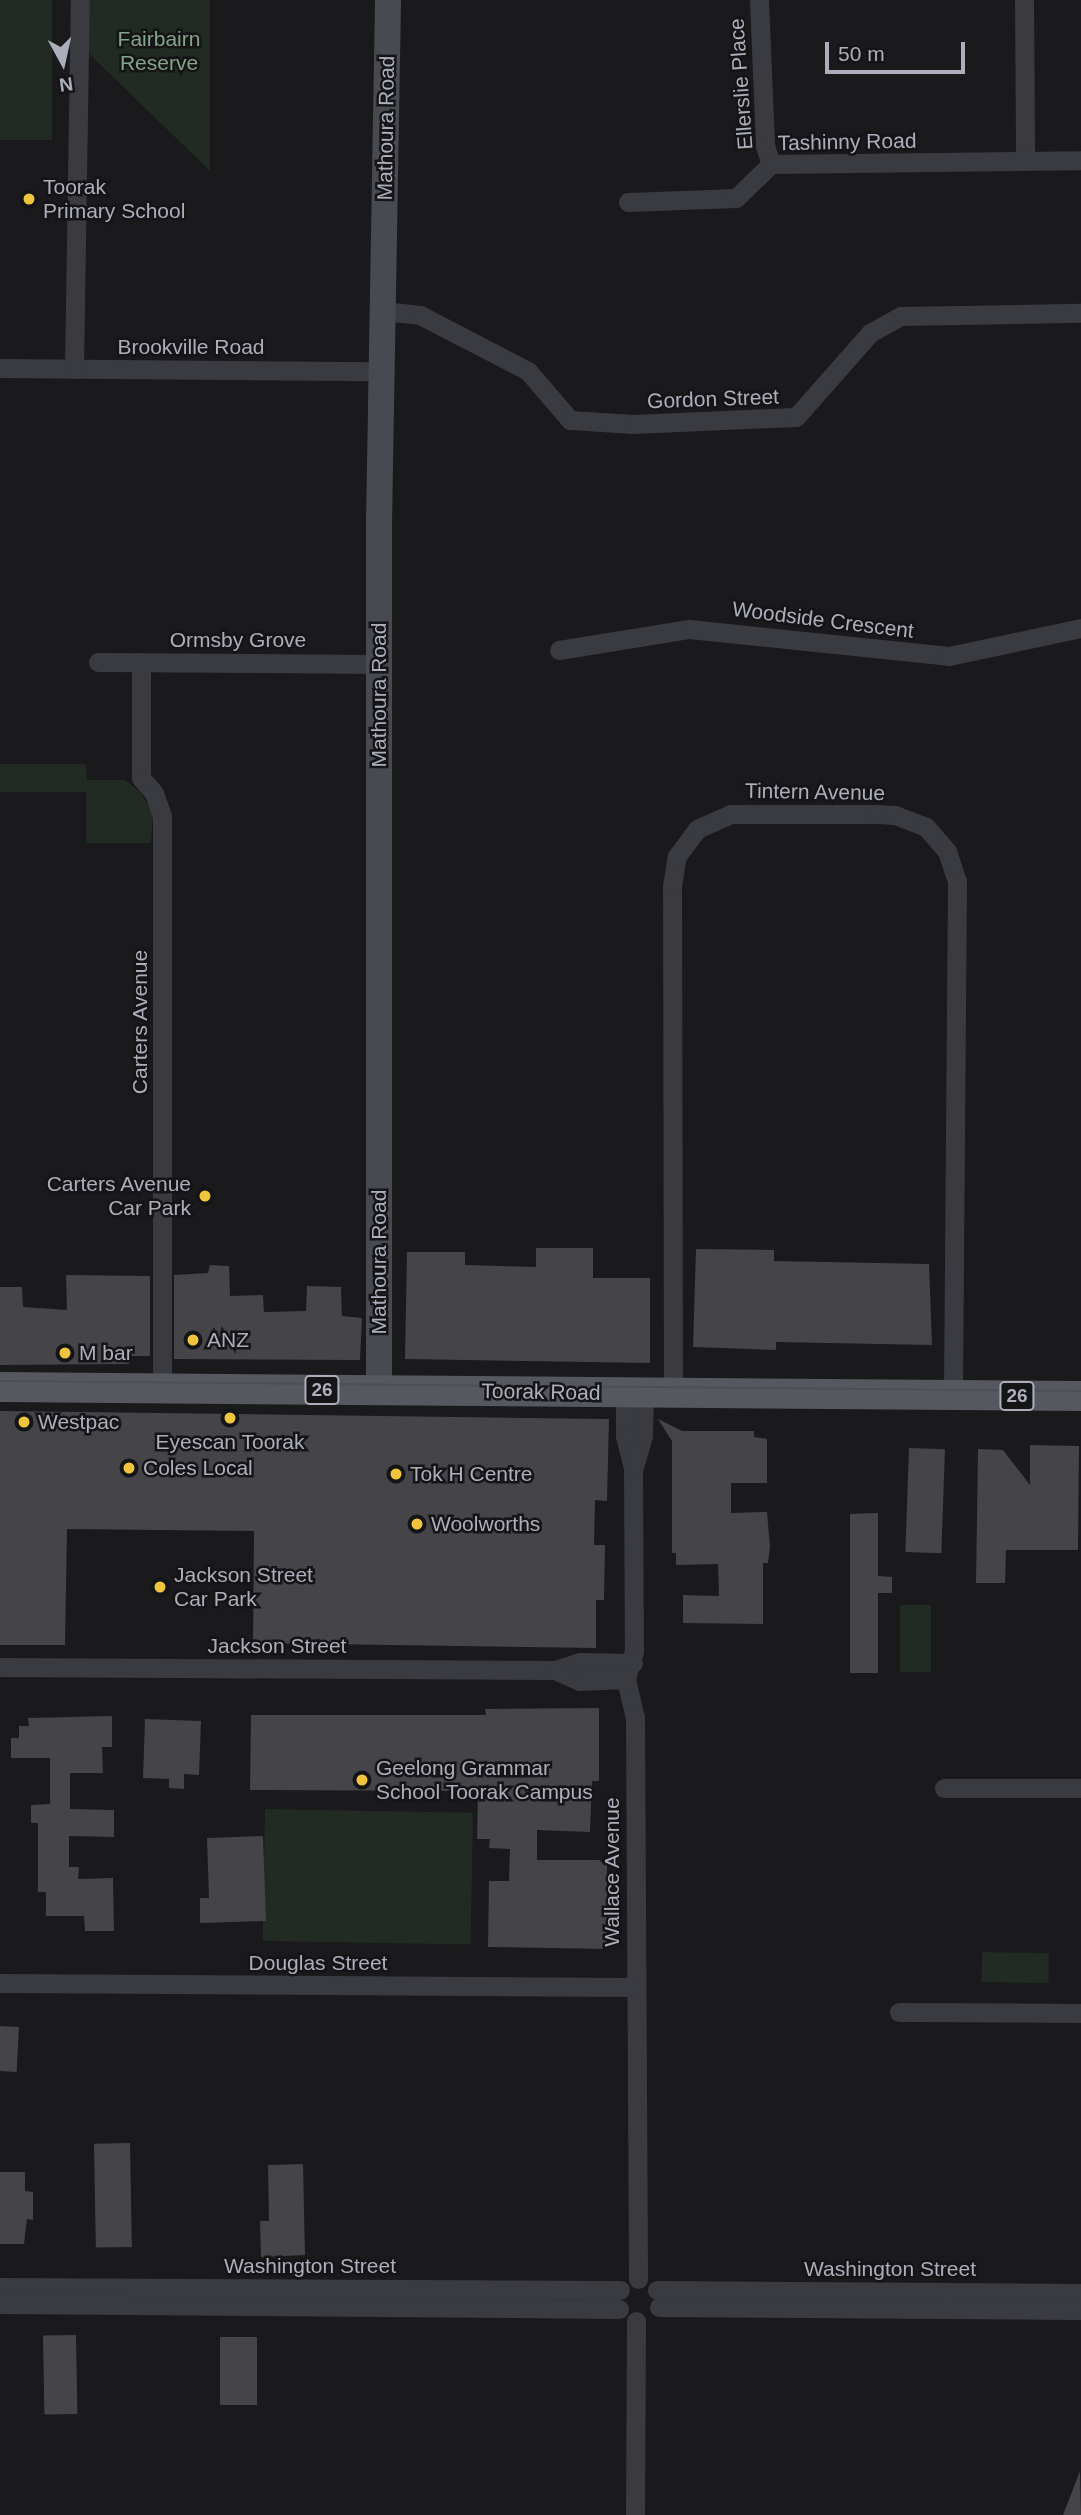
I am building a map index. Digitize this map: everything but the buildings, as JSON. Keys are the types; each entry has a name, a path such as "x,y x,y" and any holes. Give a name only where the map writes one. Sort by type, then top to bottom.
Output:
{"main road":[{"name":"Toorak Road","path":"0,1387 1081,1396"}],"street":[{"path":"74,369 80,0"},
{"name":"Mathoura Road","path":"379,1390 378,664 388,0"},
{"name":"Ellerslie Place","path":"759,0 765,146 771,164"},
{"path":"1024,0 1024,161"},
{"name":"Tashinny Road","path":"628,202 736,198 771,164 1081,160"},
{"name":"Gordon Street","path":"383,311 420,315 528,371 570,420 632,424 796,417 870,333 901,316 1081,313"},
{"name":"Brookville Road","path":"0,368 381,371"},
{"name":"Woodside Crescent","path":"559,650 688,629 949,656 1081,628"},
{"name":"Ormsby Grove","path":"98,662 378,664"},
{"name":"Carters Avenue","path":"141,662 141,778 154,793 162,816 162,1388"},
{"name":"Tintern Avenue","path":"647,1393 672,886 677,856 698,830 731,814 877,814 895,816 926,827 947,851 957,881 953,1395"},
{"name":"Wallace Avenue","path":"638,2279 635,1717 629,1671 633,1468 643,1436 647,1393"},
{"name":"Jackson Street","path":"0,1667 555,1670 580,1662 629,1671"},
{"path":"944,1788 1081,1788"},
{"name":"Douglas Street","path":"0,1983 635,1987"},
{"path":"899,2012 1081,2013"},
{"path":"636,2321 647,2320 658,2299 638,2279 619,2300 636,2321 638,2511"},
{"name":"Washington Street","path":"0,2287 619,2300"},
{"name":"Washington Street","path":"658,2299 1081,2293"},
{"name":"Washington Street","path":"658,2299 1081,2310"},
{"name":"Washington Street","path":"0,2304 619,2300"}],"green space":[{"path":"0,0 52,0 52,140 0,140"},
{"name":"Fairbairn Reserve","path":"85,0 210,0 210,171 83,48"},
{"path":"0,764 86,764 87,780 125,780 140,792 153,813 151,843 86,843 86,792 0,792"},
{"path":"900,1605 931,1605 931,1672 900,1672"},
{"path":"265,1809 473,1813 471,1945 263,1941"},
{"path":"982,1952 1049,1953 1048,1983 981,1982"}],"tram line":[{"path":"0,1381 1081,1391"}],"place":[{"name":"Toorak Primary School","path":"29,199"},
{"name":"Carters Avenue Car Park","path":"205,1196"},
{"name":"ANZ","path":"193,1340"},
{"name":"M bar","path":"65,1353"},
{"name":"Eyescan Toorak","path":"230,1418"},
{"name":"Westpac","path":"24,1422"},
{"name":"Coles Local","path":"129,1468"},
{"name":"Tok H Centre","path":"396,1474"},
{"name":"Woolworths","path":"417,1524"},
{"name":"Jackson Street Car Park","path":"160,1587"},
{"name":"Geelong Grammar School Toorak Campus","path":"362,1780"}]}
